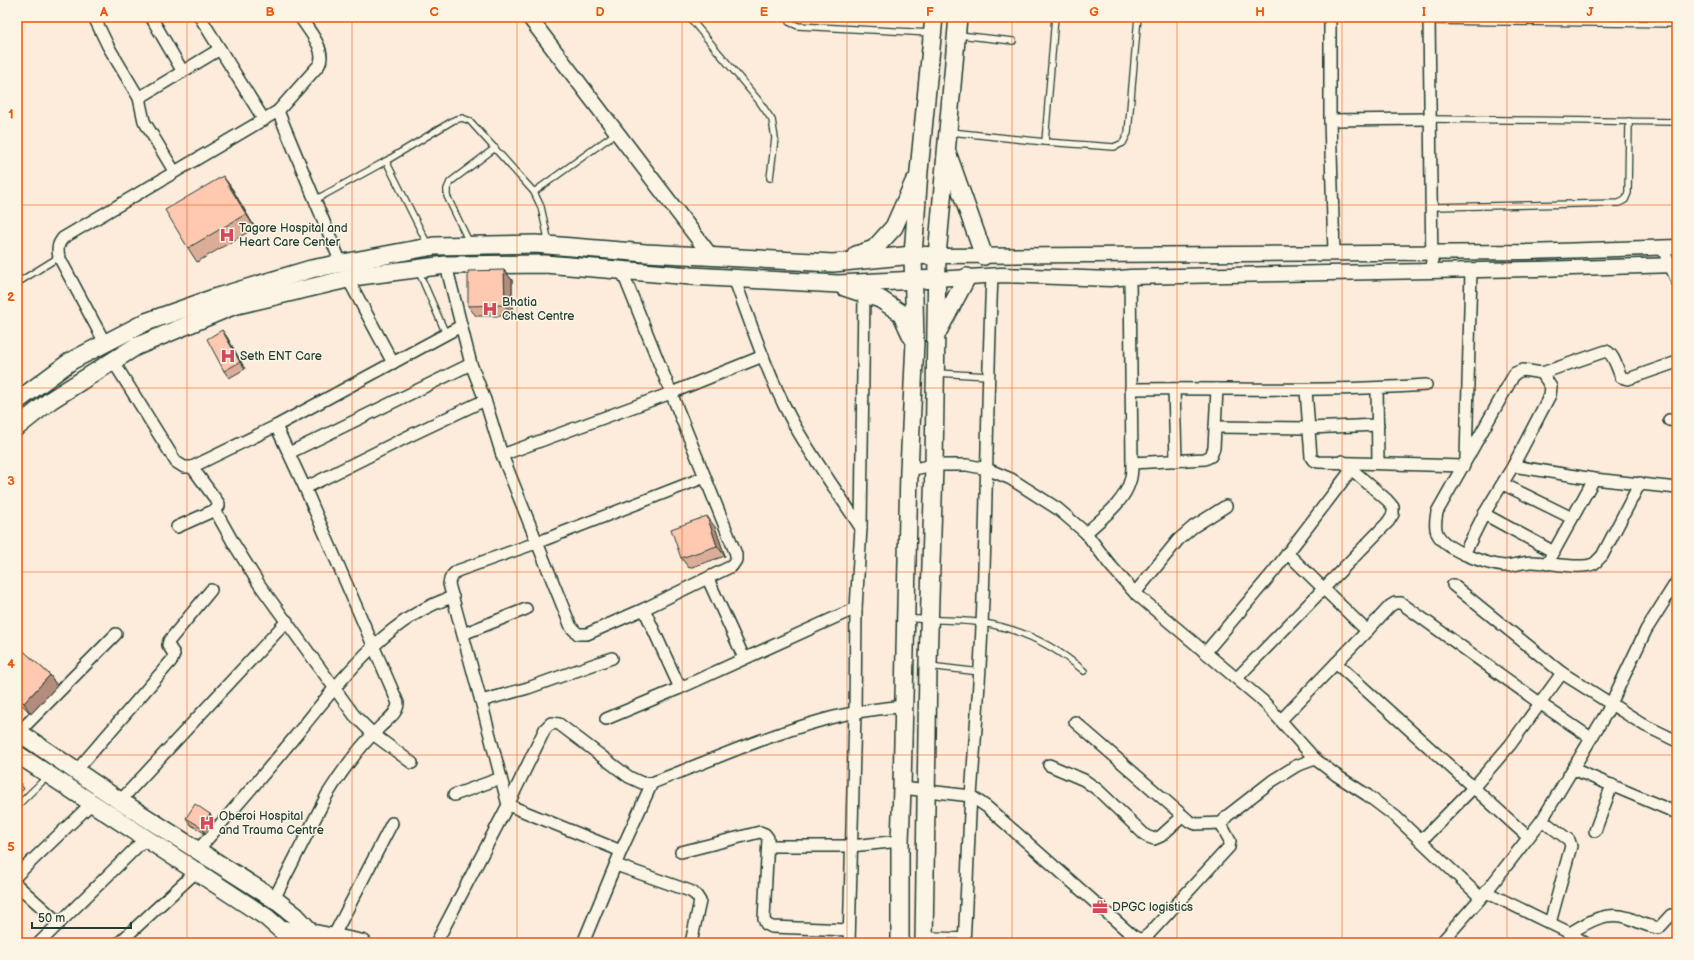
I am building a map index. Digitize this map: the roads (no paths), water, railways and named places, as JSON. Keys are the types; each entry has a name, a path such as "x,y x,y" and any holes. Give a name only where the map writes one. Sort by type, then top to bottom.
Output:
{"main road":[{"path":"924,939 928,665 934,464 936,279 958,17"},
{"path":"900,943 900,841 909,470 915,342 913,280 919,171 933,25"},
{"path":"946,149 984,256"},
{"path":"834,263 874,249 894,227 919,171"},
{"path":"17,427 50,400 135,348 233,306 344,271 429,247 470,245 550,245 646,253 834,263 914,255 937,256"},
{"path":"17,401 71,361 146,322 214,298 311,269 344,271 360,276 418,270 446,265 545,264 622,271 830,283 936,279"},
{"path":"935,335 967,277"},
{"path":"830,283 880,299 901,313 915,342"},
{"path":"18,731 120,800 274,899 321,937"},
{"path":"17,754 266,917 282,929 296,943"},
{"path":"282,929 321,937 363,943"}],"street":[{"path":"94,17 108,46 139,98 144,121 174,171"},
{"path":"151,17 183,72"},
{"path":"200,17 264,120"},
{"path":"105,343 59,256 57,250 58,244 63,238 174,171 278,111 319,66 322,60 320,49 300,17"},
{"path":"529,17 711,256"},
{"path":"1330,17 1330,120 1334,253"},
{"path":"1429,19 1432,272"},
{"path":"139,98 220,49"},
{"path":"278,111 344,271 393,363"},
{"path":"1330,120 1430,119"},
{"path":"1662,247 1673,265 1677,282"},
{"path":"937,256 1528,252 1677,247"},
{"path":"446,265 471,364 485,400 502,455 536,543 571,627 578,634 587,634 644,609 708,579 732,566 736,560 736,554 622,271"},
{"path":"936,279 992,276 1110,279 1130,277 1432,272 1673,265"},
{"path":"1465,464 1471,271"},
{"path":"964,939 971,796 976,744 983,623 988,376 992,276"},
{"path":"1086,533 1113,508 1124,495 1130,481 1132,463 1130,277"},
{"path":"734,278 763,356 790,416 820,466 861,528"},
{"path":"849,943 856,608 861,528 864,294"},
{"path":"113,361 176,462 184,467 192,467 276,426 461,326"},
{"path":"1640,483 1602,556 1594,564 1584,566 1532,562 1506,566 1487,563 1464,554 1447,544 1438,534 1435,523 1438,512 1515,373 1523,370 1542,373 1606,350 1612,356 1621,376 1624,379 1628,379 1677,362"},
{"path":"502,455 671,393 763,356"},
{"path":"289,453 471,364"},
{"path":"1464,554 1484,514 1513,466 1552,390 1542,373"},
{"path":"1131,389 1306,390 1426,385"},
{"path":"1377,388 1378,463"},
{"path":"1174,389 1176,461"},
{"path":"1132,463 1205,459 1211,456 1214,448 1217,389"},
{"path":"1306,390 1311,457 1313,460 1318,462 1342,461 1465,464"},
{"path":"305,488 485,400"},
{"path":"274,899 327,795 373,734 398,708 398,703 305,488 276,426"},
{"path":"1215,427 1309,428 1378,426"},
{"path":"1237,678 1388,522 1393,514 1393,506 1342,461"},
{"path":"909,470 934,464 967,465 987,469 1011,479 1058,509 1086,533 1135,593 1205,653 1237,678 1282,720 1315,759 1336,775 1368,795 1396,817 1484,895 1550,923 1570,933 1585,943"},
{"path":"1513,466 1594,479 1677,488"},
{"path":"177,527 215,510 219,506 192,467"},
{"path":"1205,653 1287,553 1352,469"},
{"path":"508,805 454,597 449,584 452,575 457,571 536,543 705,477"},
{"path":"1547,564 1594,479"},
{"path":"1503,484 1572,518"},
{"path":"1135,593 1178,540 1193,527 1226,506"},
{"path":"215,510 259,584 354,715 373,734 412,763"},
{"path":"1484,514 1554,552"},
{"path":"1287,553 1368,631"},
{"path":"708,579 744,658"},
{"path":"1441,943 1484,895 1542,820 1611,704 1646,630 1677,581"},
{"path":"1453,585 1562,673 1646,726 1677,741"},
{"path":"76,770 172,660 174,654 168,643 211,590"},
{"path":"198,850 334,689 373,647 418,612 439,601 454,597"},
{"path":"1282,720 1368,631 1390,606 1395,603 1401,603 1541,704 1591,738"},
{"path":"606,718 680,688 856,608"},
{"path":"463,634 526,609"},
{"path":"644,609 680,688"},
{"path":"120,800 287,621"},
{"path":"18,731 116,634"},
{"path":"481,701 528,688 612,658"},
{"path":"1336,663 1528,837"},
{"path":"1422,840 1473,788 1510,745 1562,673"},
{"path":"436,943 508,805 545,729 551,723 559,724 629,777 642,783 652,783 781,732 824,719 855,712 904,706"},
{"path":"1075,722 1183,816 1196,824 1222,823 1228,816 1272,781 1296,766 1315,759"},
{"path":"1049,765 1084,780 1098,790 1146,836 1154,839 1161,836 1183,816"},
{"path":"1573,769 1677,813"},
{"path":"454,795 500,778"},
{"path":"583,943 621,851 652,783"},
{"path":"1594,831 1612,785"},
{"path":"902,788 971,796 987,807 1133,936 1142,941 1229,847 1230,841 1222,823"},
{"path":"17,875 92,803"},
{"path":"508,805 621,851"},
{"path":"1542,820 1569,840 1571,846 1550,923"},
{"path":"321,937 392,823"},
{"path":"681,852 760,832 765,834 768,838 768,846 764,919 768,926 849,930"},
{"path":"38,943 146,838"},
{"path":"768,846 851,846 900,841"},
{"path":"616,865 690,891 696,895 700,901 691,943"},
{"path":"119,943 196,871"},
{"path":"17,885 59,923"},
{"path":"1570,933 1586,923 1600,917 1612,915 1624,916 1659,928 1671,915 1677,916"}],"lane":[{"path":"689,17 760,101 772,120 775,138 770,178"},
{"path":"787,17 789,22 798,26 933,25"},
{"path":"1045,142 1055,17"},
{"path":"948,132 1045,142 1114,147 1123,143 1128,133 1138,17"},
{"path":"1429,19 1677,24"},
{"path":"956,35 1013,41"},
{"path":"315,200 386,161 454,120 462,118 470,121 534,192 541,207 550,245"},
{"path":"1430,119 1677,122"},
{"path":"1432,207 1619,203 1624,200 1628,192 1629,121"},
{"path":"534,192 616,132"},
{"path":"470,245 447,196 447,189 450,182 494,148"},
{"path":"386,161 429,247"},
{"path":"17,283 59,256"},
{"path":"418,270 446,334"},
{"path":"934,373 988,376"},
{"path":"906,618 929,621 983,623 1014,630 1037,638 1067,656 1084,671"},
{"path":"928,665 980,672"},
{"path":"17,806 49,774"},
{"path":"924,939 964,939"}],"place":[{"name":"Tagore Hospital and Heart Care Center","path":"227,235"},
{"name":"Bhatia Chest Centre","path":"490,309"},
{"name":"Seth ENT Care","path":"228,356"},
{"name":"Oberoi Hospital and Trauma Centre","path":"207,823"},
{"name":"DPGC logistics","path":"1100,907"}]}
